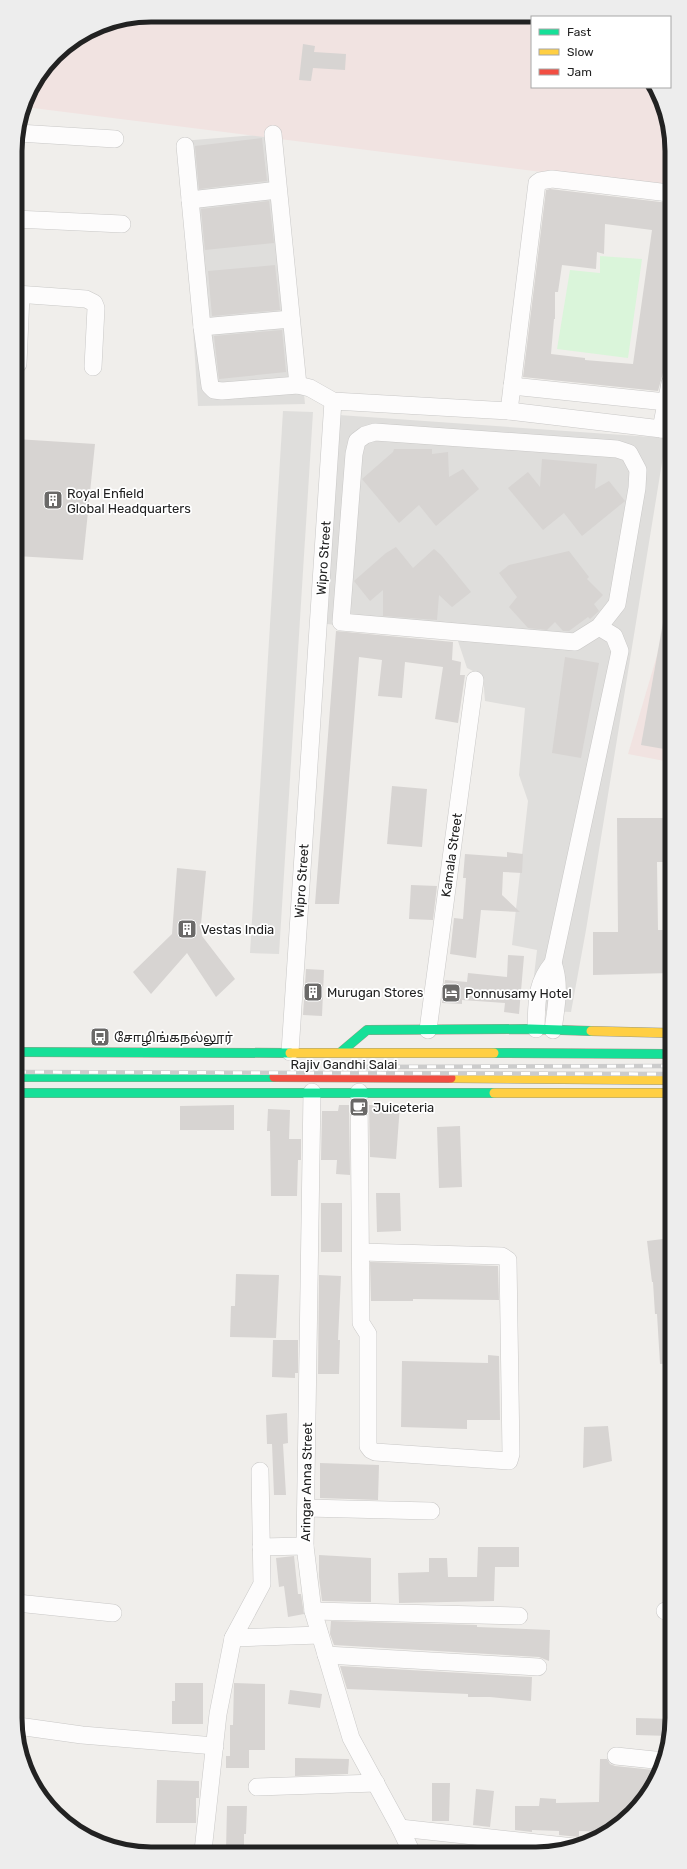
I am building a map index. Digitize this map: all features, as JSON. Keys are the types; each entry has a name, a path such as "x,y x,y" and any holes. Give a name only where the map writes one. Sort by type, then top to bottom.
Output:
{"main road":[{"path":"341,1052 367,1030 553,1030 665,1033"},
{"name":"Rajiv Gandhi Salai","path":"22,1052 665,1054"},
{"name":"Rajiv Gandhi Salai","path":"22,1077 320,1077 645,1080 665,1089"},
{"path":"645,1080 645,1093"},
{"path":"22,1093 665,1092"}],"street":[{"path":"23,133 115,139"},
{"path":"273,134 298,385"},
{"path":"185,146 202,327 210,386 214,390 298,385 310,388 333,401 509,411 665,429"},
{"path":"509,411 536,183 546,179 552,179 665,193"},
{"path":"190,200 278,190"},
{"path":"22,219 122,224"},
{"path":"22,295 86,299 94,303 96,308 93,367"},
{"path":"202,327 291,319"},
{"path":"512,386 665,402"},
{"name":"Wipro Street","path":"290,1052 333,401"},
{"path":"318,621 575,642 600,627 617,604 637,488 638,470 629,453 618,449 375,432 365,435 357,441 354,454 341,622"},
{"path":"536,1030 540,982 544,974 553,963 620,651 614,636 600,627"},
{"name":"Kamala Street","path":"428,1030 475,680"},
{"path":"553,963 558,976 558,995 553,1030"},
{"name":"Aringar Anna Street","path":"312,1092 305,1546 313,1610 351,1738 409,1847"},
{"path":"359,1092 361,1323 368,1334 368,1442 371,1450 509,1461 512,1454 508,1260 502,1256 361,1252"},
{"path":"203,1847 218,1714 233,1638 262,1584 260,1471"},
{"path":"306,1508 431,1511"},
{"path":"261,1546 305,1546"},
{"path":"22,1604 113,1613"},
{"path":"313,1610 519,1616"},
{"path":"233,1638 320,1635"},
{"path":"326,1655 538,1667"},
{"path":"22,1727 82,1735 215,1746"},
{"path":"616,1756 658,1760"},
{"path":"257,1786 376,1783"},
{"path":"400,1828 559,1845"}],"shaded area":[{"path":"151,22 531,22 531,88 648,88 658,109 663,126 665,187 30,108 39,86 54,66 66,54 86,39 109,29 126,24"},
{"path":"280,133 305,404 198,406 181,141"},
{"path":"283,411 313,412 279,954 250,953"},
{"path":"339,415 665,438 586,930 571,1012 530,1010 537,950 512,945 528,801 519,775 525,708 485,701 483,676 467,668 457,638 327,624"},
{"path":"665,628 665,761 628,754"}],"green space":[{"path":"600,256 642,259 628,358 557,349 570,270 600,273"}],"building":[{"path":"303,44 315,46 314,52 346,54 345,70 313,68 311,81 299,80"},
{"path":"262,138 267,181 199,189 195,146"},
{"path":"550,189 665,203 665,366 658,391 523,377 546,190","holes":["605,224 652,230 633,364 585,360 585,358 551,354 555,319 555,292 558,292 562,265 596,269 597,252 604,254"]},
{"path":"269,201 274,243 205,250 201,209"},
{"path":"275,265 280,310 212,316 208,271"},
{"path":"282,330 286,372 219,379 214,336"},
{"name":"Royal Enfield Global Headquarters","path":"22,439 95,444 83,560 22,556"},
{"path":"394,449 432,449 432,454 448,452 449,477 463,469 479,489 436,526 419,505 399,523 362,479 393,452"},
{"path":"542,459 597,464 595,489 609,481 625,501 582,536 564,513 543,530 508,488 528,472 540,487"},
{"path":"396,547 413,568 434,549 441,555 471,592 452,607 439,595 437,620 383,616 383,590 370,601 354,581 386,553"},
{"path":"569,551 589,577 587,579 603,595 594,604 599,611 590,619 588,617 569,631 563,631 555,622 547,630 528,628 509,607 517,597 499,573 509,565"},
{"path":"664,617 665,617 665,749 641,745"},
{"path":"336,631 453,642 452,660 461,662 460,675 465,675 458,723 435,719 443,667 405,662 402,698 378,696 382,660 359,657 339,904 315,904"},
{"path":"565,657 599,663 581,758 552,753"},
{"path":"392,786 427,789 422,847 387,844"},
{"path":"617,818 665,818 665,862 657,862 658,930 665,930 665,973 593,975 593,932 618,932"},
{"path":"507,852 523,854 522,873 503,872 502,895 520,912 481,910 476,958 450,954 454,918 463,919 466,878 463,878 465,854 507,857"},
{"name":"Vestas India","path":"177,868 206,871 201,924 202,936 235,979 216,997 187,953 151,994 133,972 172,934"},
{"path":"411,885 437,886 433,920 409,919"},
{"path":"508,955 524,956 519,1014 504,1012 505,1003 462,1000 462,1004 442,1003 445,980 467,982 468,973 507,977"},
{"name":"Murugan Stores","path":"306,969 324,970 322,1016 303,1015"},
{"path":"234,1105 234,1130 180,1130 180,1106"},
{"path":"339,1105 349,1105 350,1175 336,1174 337,1160 321,1160 322,1111 338,1111"},
{"path":"369,1105 400,1105 396,1159 370,1157"},
{"path":"268,1109 290,1110 289,1139 301,1139 301,1160 298,1160 297,1196 271,1196 270,1131 267,1131"},
{"path":"460,1126 462,1187 439,1188 437,1127"},
{"path":"376,1193 400,1193 401,1231 377,1232"},
{"path":"321,1203 342,1203 342,1252 321,1252"},
{"path":"665,1239 665,1364 660,1364 657,1314 655,1314 653,1282 647,1241"},
{"path":"370,1262 498,1266 499,1300 413,1299 413,1301 371,1301"},
{"path":"236,1274 279,1275 276,1338 230,1337 231,1306 235,1306"},
{"path":"319,1275 341,1276 338,1340 340,1340 339,1374 318,1374"},
{"path":"273,1340 298,1340 298,1373 295,1373 295,1378 272,1377"},
{"path":"488,1355 499,1356 500,1420 467,1420 467,1429 401,1427 402,1361 488,1363"},
{"path":"287,1413 288,1443 283,1444 286,1495 274,1495 272,1444 267,1444 266,1415"},
{"path":"608,1426 612,1461 583,1468 584,1427"},
{"path":"320,1463 379,1465 378,1500 320,1498"},
{"path":"478,1547 519,1547 519,1567 495,1567 494,1601 399,1603 398,1573 429,1572 429,1558 447,1558 448,1577 477,1577"},
{"path":"319,1555 371,1558 371,1602 322,1601 319,1577"},
{"path":"294,1556 298,1594 301,1594 304,1614 288,1617 284,1586 279,1587 276,1558"},
{"path":"331,1621 477,1625 477,1627 550,1630 549,1661 539,1657 334,1645 330,1634"},
{"path":"340,1666 532,1677 531,1701 490,1697 468,1697 468,1694 347,1689"},
{"path":"175,1683 203,1683 203,1724 172,1724 172,1701 175,1701"},
{"path":"234,1683 265,1684 265,1750 249,1750 249,1768 226,1768 226,1756 230,1756 230,1725 233,1725"},
{"path":"290,1690 322,1694 320,1708 288,1704"},
{"path":"636,1718 665,1719 664,1736 636,1735"},
{"path":"295,1758 349,1759 348,1774 295,1776"},
{"path":"600,1759 607,1759 610,1764 615,1766 654,1770 643,1790 633,1803 621,1815 598,1832 579,1831 579,1837 559,1835 559,1831 532,1830 532,1832 515,1830 515,1806 539,1806 540,1798 556,1799 556,1803 599,1802"},
{"path":"157,1780 199,1781 199,1798 196,1798 196,1823 156,1823"},
{"path":"432,1783 450,1783 449,1821 432,1821"},
{"path":"476,1789 494,1791 490,1827 473,1825"},
{"path":"227,1806 247,1806 244,1847 226,1847"}],"railway":[{"path":"355,1067 665,1066"},
{"path":"22,1072 665,1074"}],"traffic: fast":[{"path":"341,1052 367,1030 530,1029 591,1031"},
{"path":"22,1052 290,1053"},
{"path":"494,1053 665,1054"},
{"path":"22,1077 274,1077"},
{"path":"22,1093 494,1093"}],"traffic: slow":[{"path":"591,1031 665,1033"},
{"path":"290,1053 494,1053"},
{"path":"451,1078 665,1080"},
{"path":"494,1093 665,1093"}],"traffic: jam":[{"path":"274,1077 451,1078"}],"place":[{"name":"Royal Enfield Global Headquarters","path":"53,500"},
{"name":"Vestas India","path":"187,929"},
{"name":"Murugan Stores","path":"313,992"},
{"name":"Ponnusamy Hotel","path":"451,993"},
{"name":"சோழிங்கநல்லூர்","path":"100,1037"},
{"name":"Juiceteria","path":"359,1107"}]}
